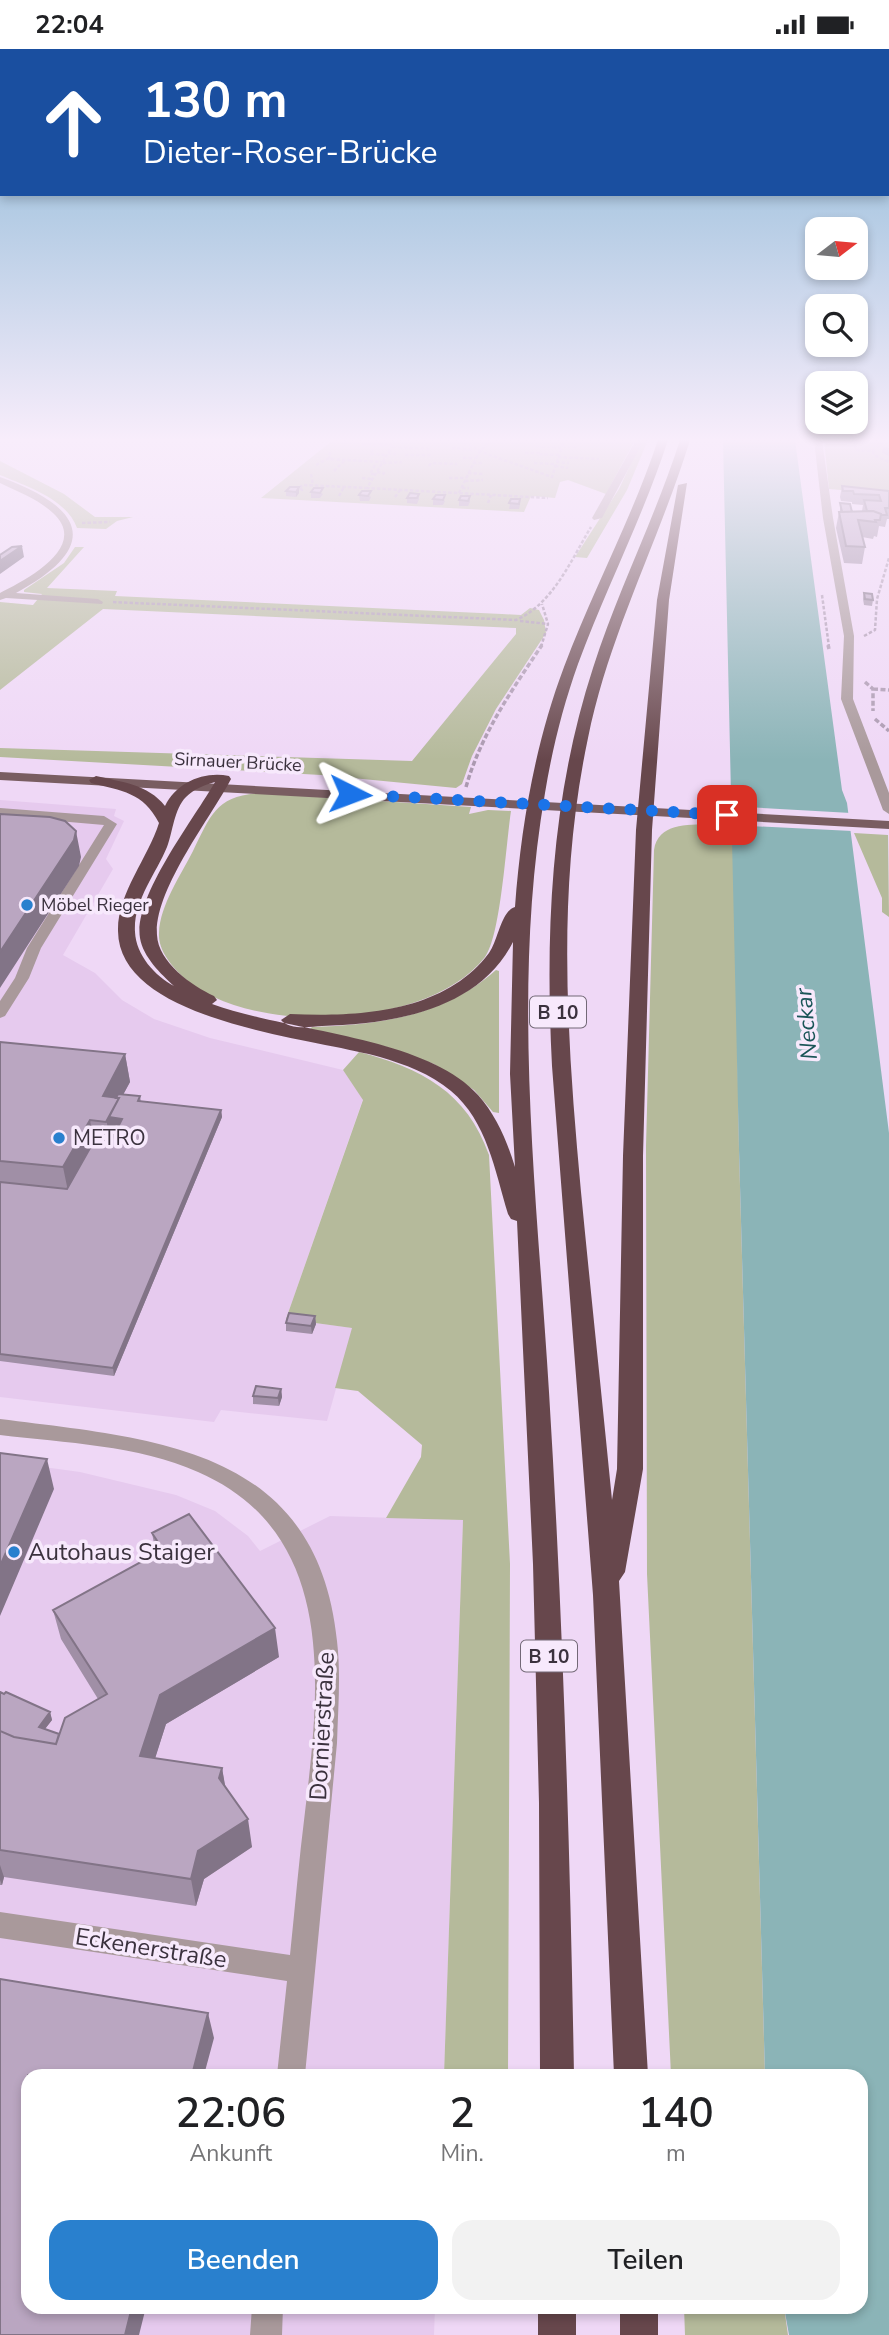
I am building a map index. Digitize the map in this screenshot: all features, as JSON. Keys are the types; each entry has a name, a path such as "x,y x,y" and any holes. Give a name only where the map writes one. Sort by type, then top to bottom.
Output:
{"highway":[{"name":"B 10","path":"557,2069 554,1803 547,1577 519,1018 523,897 540,775 559,701 581,639 622,547"},
{"name":"B 10","path":"631,2069 607,1602 563,1098 559,1021 560,895 564,834 590,699 608,641 648,547"},
{"path":"607,1602 630,1469 638,810 663,600 672,547"},
{"path":"96,781 148,795 157,804 166,823"},
{"path":"219,781 192,828 148,922 150,947 174,978 201,997 218,1004 261,1016 314,1021 362,1019 408,1010 447,994 480,974 503,944 523,897"},
{"path":"219,781 190,785 175,798 127,918 128,945 142,971 162,990 215,1012 377,1050 414,1063 452,1083 472,1101 492,1129 528,1237"},
{"path":"557,2335 558,2314"},
{"path":"639,2314 639,2335"}],"main road":[{"name":"Sirnauer Brücke","path":"0,767 889,825"},
{"name":"Sirnauer Brücke","path":"0,776 190,785"}],"street":[{"path":"2,596 40,574 62,555 65,547"},
{"path":"833,547 849,636 847,698 881,796 889,810"},
{"path":"2,596 98,602"},
{"path":"0,812 107,821 111,824 56,913 0,1013"},
{"path":"43,899 56,913"},
{"name":"Dornierstraße","path":"0,1427 137,1447 187,1458 226,1476 260,1500 288,1530 300,1550 320,1607 328,1665 328,1701 292,2069"},
{"name":"Eckenerstraße","path":"0,1925 302,1970"},
{"path":"266,2335 268,2314"}],"path":[{"path":"516,620 528,617 542,604 579,547"},
{"path":"849,636 868,635 875,630 877,599 889,558"},
{"path":"98,602 516,620 548,624"},
{"path":"469,796 467,778 500,707 545,641 548,624 542,604"},
{"path":"889,690 872,687 873,716 889,731"}],"shaded area":[{"path":"75,547 84,547 47,588 117,591 115,596 521,615 530,608 539,610 546,633 496,709 472,756 462,784 456,788 321,775 0,757 0,748 412,761 516,634 516,628 103,609 0,690 0,602 33,605 42,594 24,590 64,563"},
{"path":"582,547 594,547 587,558 575,557"},
{"path":"260,793 471,807 469,814 488,810 511,811 499,910 491,946 485,957 458,981 423,999 381,1011 336,1017 291,1016 248,1009 210,995 181,975 160,945 160,922 167,901 205,827 217,810 234,798"},
{"path":"0,800 116,809 114,816 124,821 106,859 113,869 63,955 95,973 122,1000 154,1019 210,1038 343,1070 363,1099 286,1319 353,1328 327,1421 221,1410 214,1422 0,1397"},
{"path":"734,825 739,1150 765,2069 671,2069 647,1574 646,1146 654,850 657,841 667,830 683,826"},
{"path":"854,833 888,835 889,917 882,912 882,898"},
{"path":"496,970 499,971 499,1113 493,1112 474,1090 434,1064 387,1047 310,1029 386,1020 433,1008 476,986"},
{"path":"359,1052 422,1075 455,1099 480,1133 489,1155 510,1564 508,2069 444,2069 463,1520 386,1518 421,1457 422,1445 358,1391 335,1388 352,1328 286,1319 363,1100 343,1070"},
{"path":"0,1461 80,1472 176,1495 215,1511 248,1536 260,1551 330,1516 463,1520 444,2069 21,2069 21,2314 435,2314 434,2335 0,2335"},
{"path":"684,2314 785,2314 788,2335 685,2335"}],"water":[{"name":"Neckar","path":"725,547 809,547 842,790 847,803 889,1133 889,2335 789,2335 785,2314 868,2314 868,2069 765,2069"}],"pier":[{"path":"729,806 851,813 852,831 730,825"}],"building":[{"path":"12,547 21,547 0,561 0,555"},
{"path":"864,593 872,594 873,600 865,599"},
{"path":"0,814 50,817 65,821 76,831 74,840 0,952"},
{"name":"METRO","path":"0,1042 125,1054 103,1096 119,1098 106,1122 90,1120 63,1167 0,1161"},
{"path":"118,1094 140,1096 138,1101 221,1110 113,1368 0,1354 0,1182 67,1189 94,1141 110,1143 122,1119 109,1117 119,1098 116,1098"},
{"path":"289,1313 315,1316 311,1326 286,1323"},
{"path":"256,1386 281,1389 278,1398 253,1396"},
{"path":"0,1453 47,1459 0,1566"},
{"path":"189,1514 275,1628 160,1695 140,1756 222,1768 219,1778 248,1819 198,1851 191,1879 0,1850 0,1731 14,1737 56,1744 65,1718 107,1694 53,1610 163,1550 152,1533"},
{"path":"0,1692 6,1692 50,1712 39,1727 59,1734 56,1744 14,1737 0,1731"},
{"path":"0,1979 208,2013 194,2069 21,2069 21,2314 130,2314 125,2335 0,2335"}],"place":[{"name":"Möbel Rieger","path":"27,905"},
{"name":"METRO","path":"59,1138"},
{"name":"Autohaus Staiger","path":"14,1552"}],"route":[{"path":"350,794 727,815"}]}
